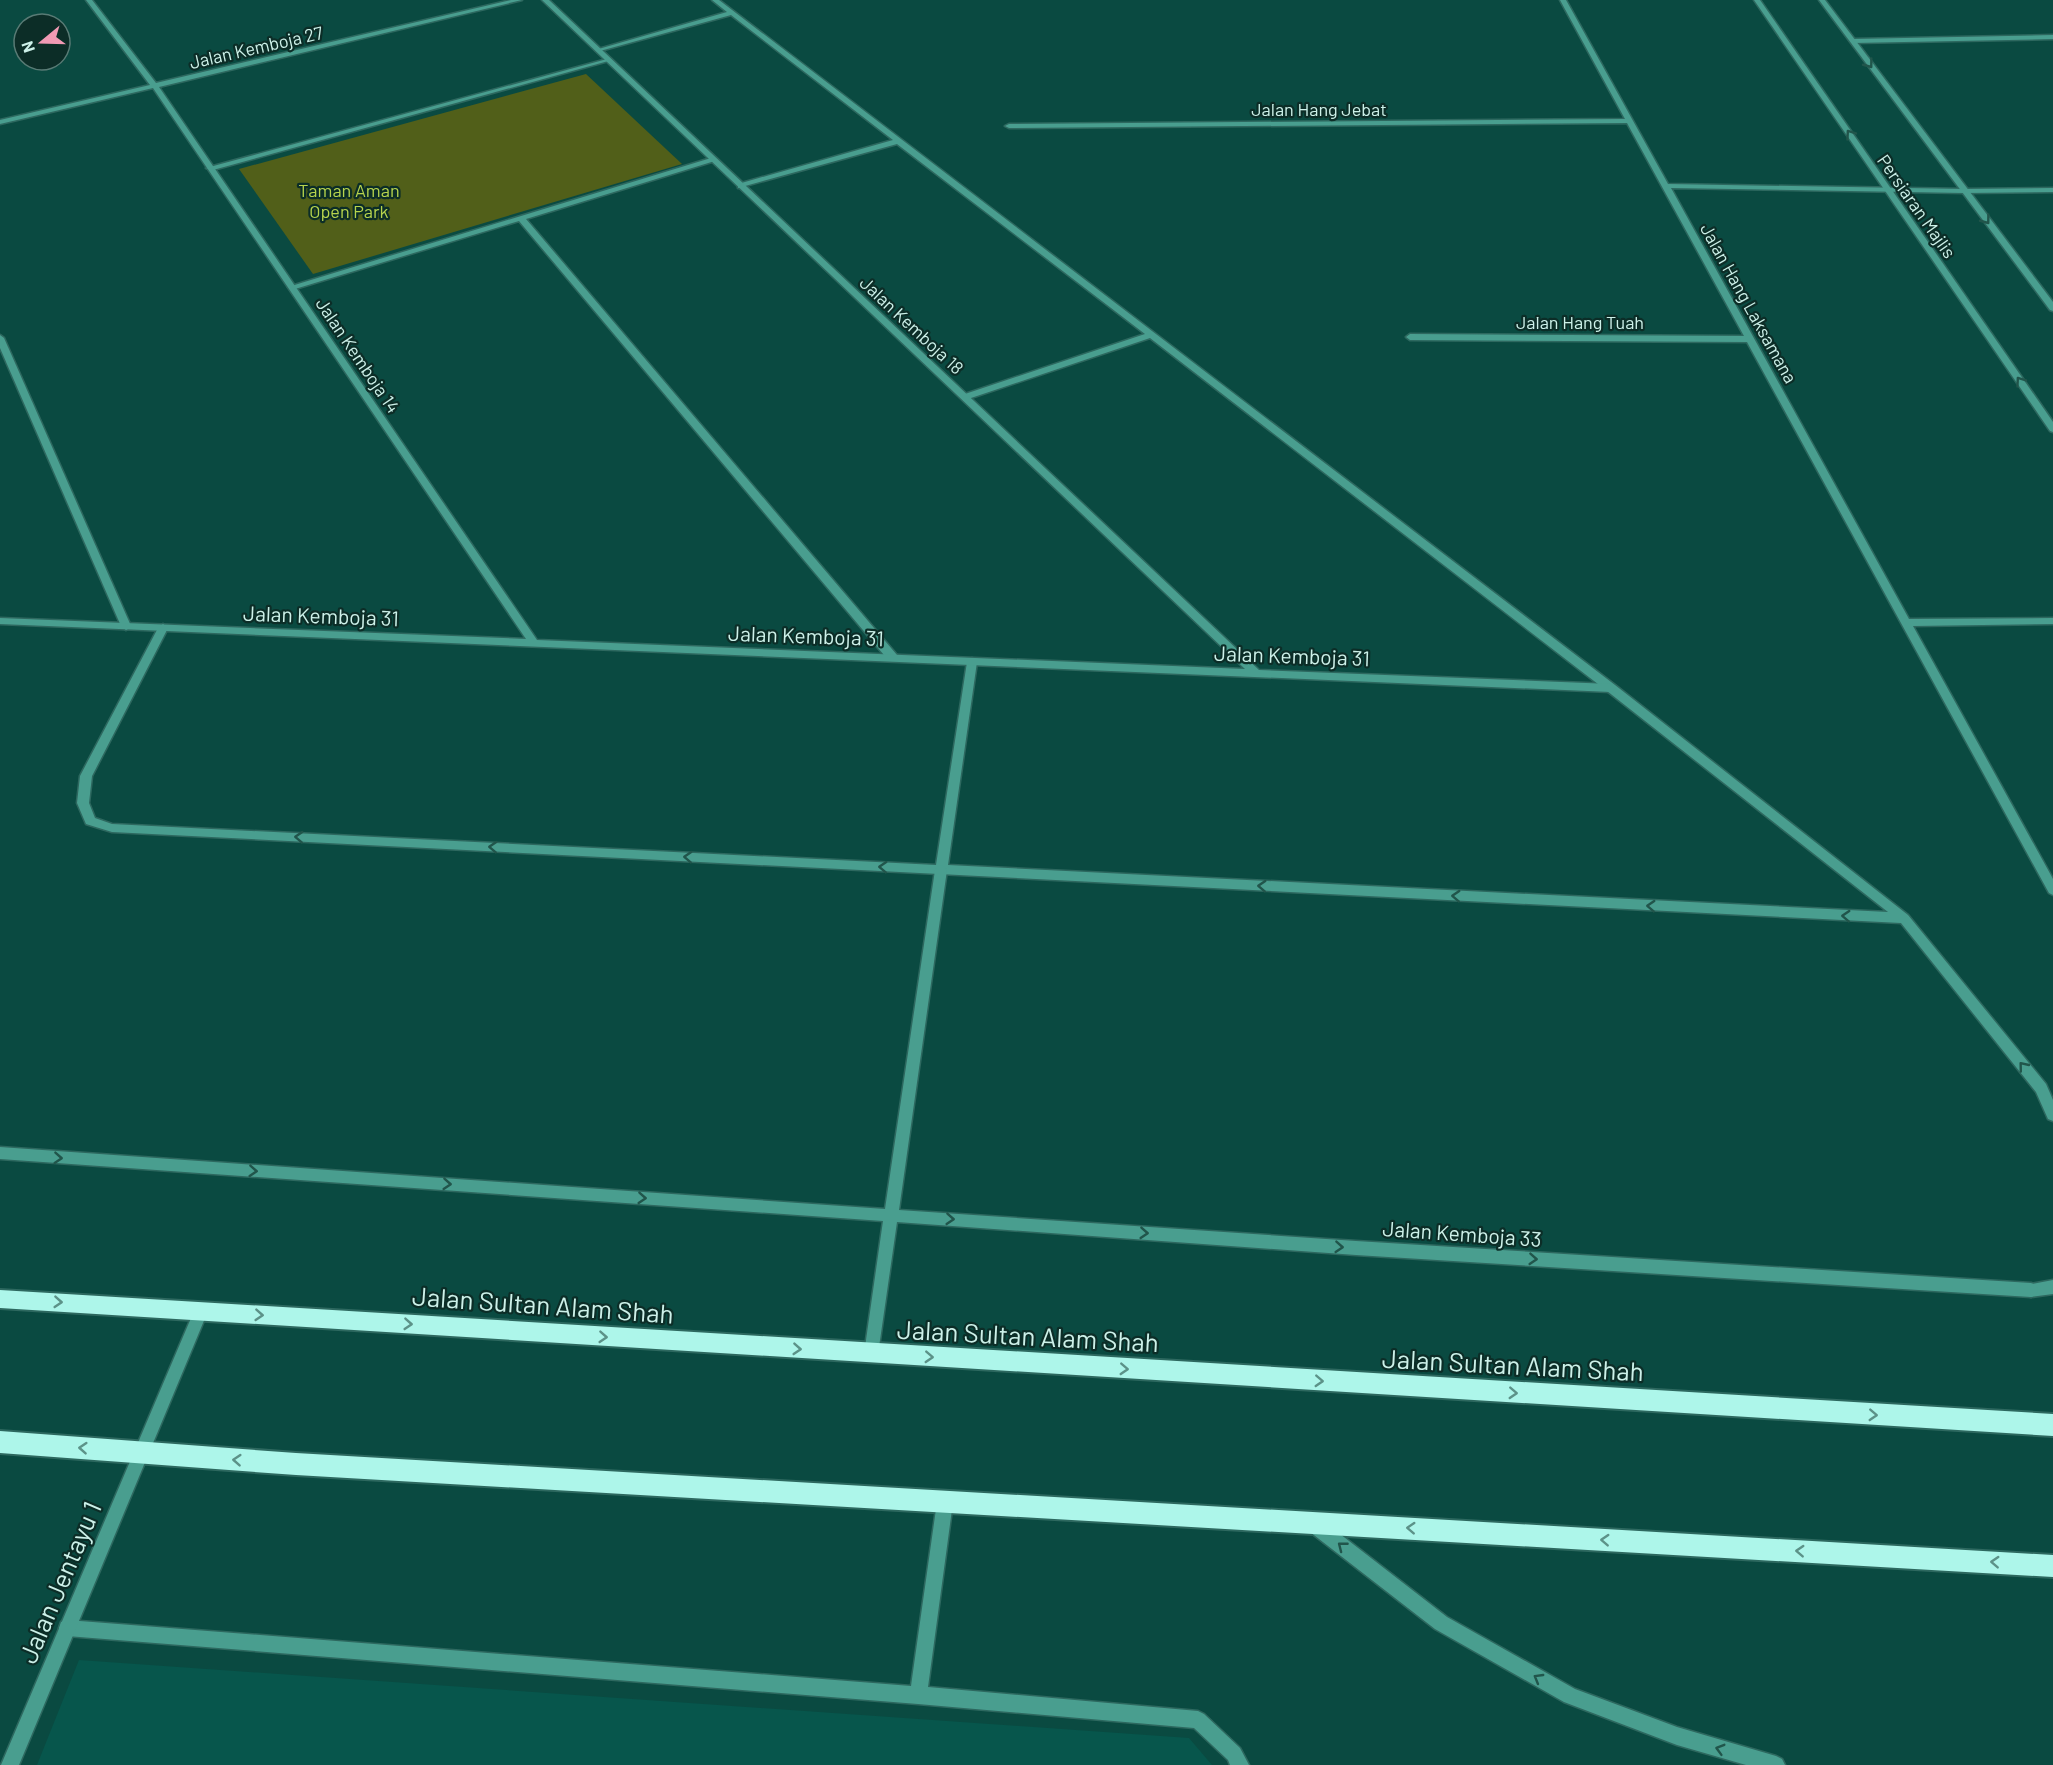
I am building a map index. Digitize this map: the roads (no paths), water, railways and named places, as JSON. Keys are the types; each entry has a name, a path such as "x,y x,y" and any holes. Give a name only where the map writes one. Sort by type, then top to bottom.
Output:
{"highway":[{"name":"Jalan Sultan Alam Shah","path":"0,1299 2053,1425"},
{"path":"0,1442 319,1466 2053,1566"}],"street":[{"name":"Jalan Kemboja 14","path":"89,0 155,86 534,643"},
{"name":"Jalan Kemboja 27","path":"0,122 519,0"},
{"name":"Jalan Kemboja 18","path":"545,0 1256,673"},
{"path":"716,0 1611,688 1904,918 2042,1088 2053,1115"},
{"name":"Jalan Hang Laksamana","path":"1563,0 2053,890"},
{"name":"Persiaran Majlis","path":"1757,0 2053,429"},
{"path":"1822,0 2053,308"},
{"path":"598,50 732,13"},
{"path":"1853,41 2053,37"},
{"path":"210,168 609,60"},
{"name":"Jalan Hang Jebat","path":"1008,126 1629,121"},
{"path":"741,186 899,141"},
{"path":"292,287 714,160"},
{"path":"1665,186 2053,190"},
{"path":"521,218 893,658"},
{"path":"965,397 1152,335"},
{"name":"Jalan Hang Tuah","path":"1410,337 1749,339"},
{"path":"1,340 126,626"},
{"name":"Jalan Kemboja 31","path":"0,621 1611,688"},
{"path":"1906,623 2053,621"},
{"path":"164,628 86,776 82,803 90,821 112,828 1904,918"},
{"path":"871,1353 972,662"},
{"name":"Jalan Kemboja 33","path":"0,1154 1344,1247 2031,1290 2053,1287"},
{"name":"Jalan Jentayu 1","path":"10,1765 201,1311"},
{"path":"918,1695 945,1502"},
{"path":"1311,1522 1441,1623 1570,1696 1677,1736 1776,1765"},
{"path":"67,1628 918,1695 1198,1720 1234,1754 1240,1765"}],"park label":[{"name":"Taman Aman Open Park","path":"349,200"}]}
